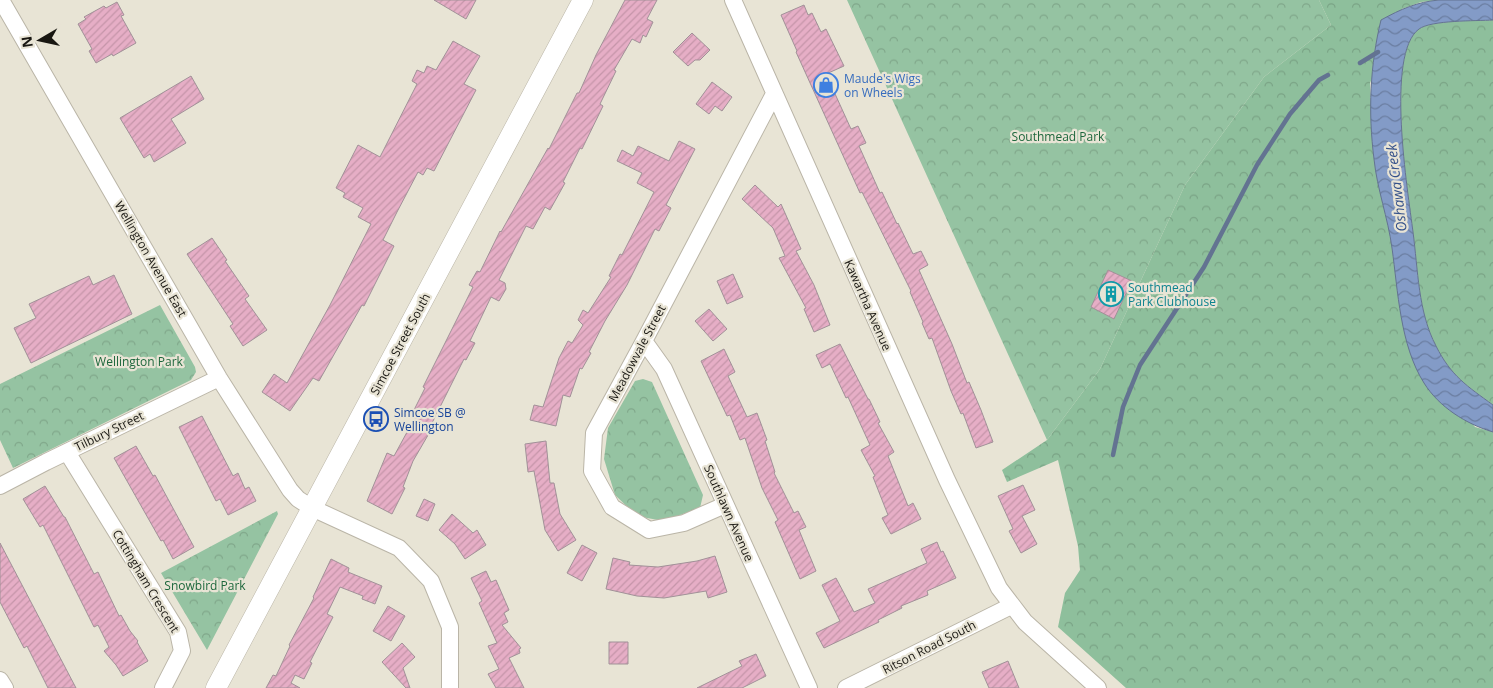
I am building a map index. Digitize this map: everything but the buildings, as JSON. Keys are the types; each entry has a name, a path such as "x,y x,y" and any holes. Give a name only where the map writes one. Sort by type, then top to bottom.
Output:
{"street":[{"name":"Wellington Avenue East","path":"1,0 220,378 290,490 312,508 399,548 431,581 450,627 450,688"},
{"name":"Simcoe Street South","path":"216,688 583,0"},
{"name":"Kawartha Avenue","path":"733,0 947,480 999,588 1011,606 1040,637 1098,688"},
{"name":"Meadowvale Street","path":"725,505 684,523 649,530 612,507 592,471 594,433 774,94"},
{"name":"Southlawn Avenue","path":"644,341 664,369 809,688"},
{"name":"Tilbury Street","path":"0,486 220,378"},
{"name":"Cottingham Crescent","path":"67,452 178,632 182,651 163,688"},
{"name":"Ritson Road South","path":"846,688 1011,606"},
{"path":"0,680 5,688"}],"green space":[{"name":"Southmead Park","path":"847,0 1319,0 1331,25 1264,77 1185,185 1100,369 1047,440"},
{"path":"1319,0 1439,0 1421,2 1402,9 1370,83 1374,159 1390,233 1405,335 1475,427 1493,432 1493,688 1126,688 1058,627 1065,593 1080,570 1078,546 1058,460 1007,482 1002,470 1047,440 1100,369 1185,185 1264,77 1331,25"},
{"path":"1493,20 1493,405 1467,386 1454,373 1436,346 1430,333 1420,290 1404,157 1401,94 1403,66 1409,43 1419,29 1443,22"},
{"name":"Wellington Park","path":"160,305 195,367 196,372 191,380 13,468 0,440 0,384"},
{"path":"643,379 652,382 703,495 700,508 663,521 637,516 615,495 604,459 608,428 635,381"},
{"name":"Snowbird Park","path":"277,511 278,514 207,650 161,573"}],"water":[{"name":"Oshawa Creek","path":"1439,0 1493,0 1493,20 1443,22 1425,26 1419,29 1409,43 1403,66 1401,125 1418,275 1422,305 1436,346 1454,373 1467,386 1493,405 1493,432 1463,419 1445,407 1430,392 1416,368 1401,317 1390,237 1374,159 1371,89 1374,54 1381,20 1423,2"}],"waterway":[{"path":"1360,63 1378,52"},
{"path":"1113,455 1123,407 1140,365 1204,267 1257,165 1290,114 1319,80 1328,75"}],"place":[{"name":"Maude's Wigs on Wheels","path":"826,85"},
{"name":"Southmead Park Clubhouse","path":"1111,294"},
{"name":"Simcoe SB @ Wellington","path":"376,419"}]}
